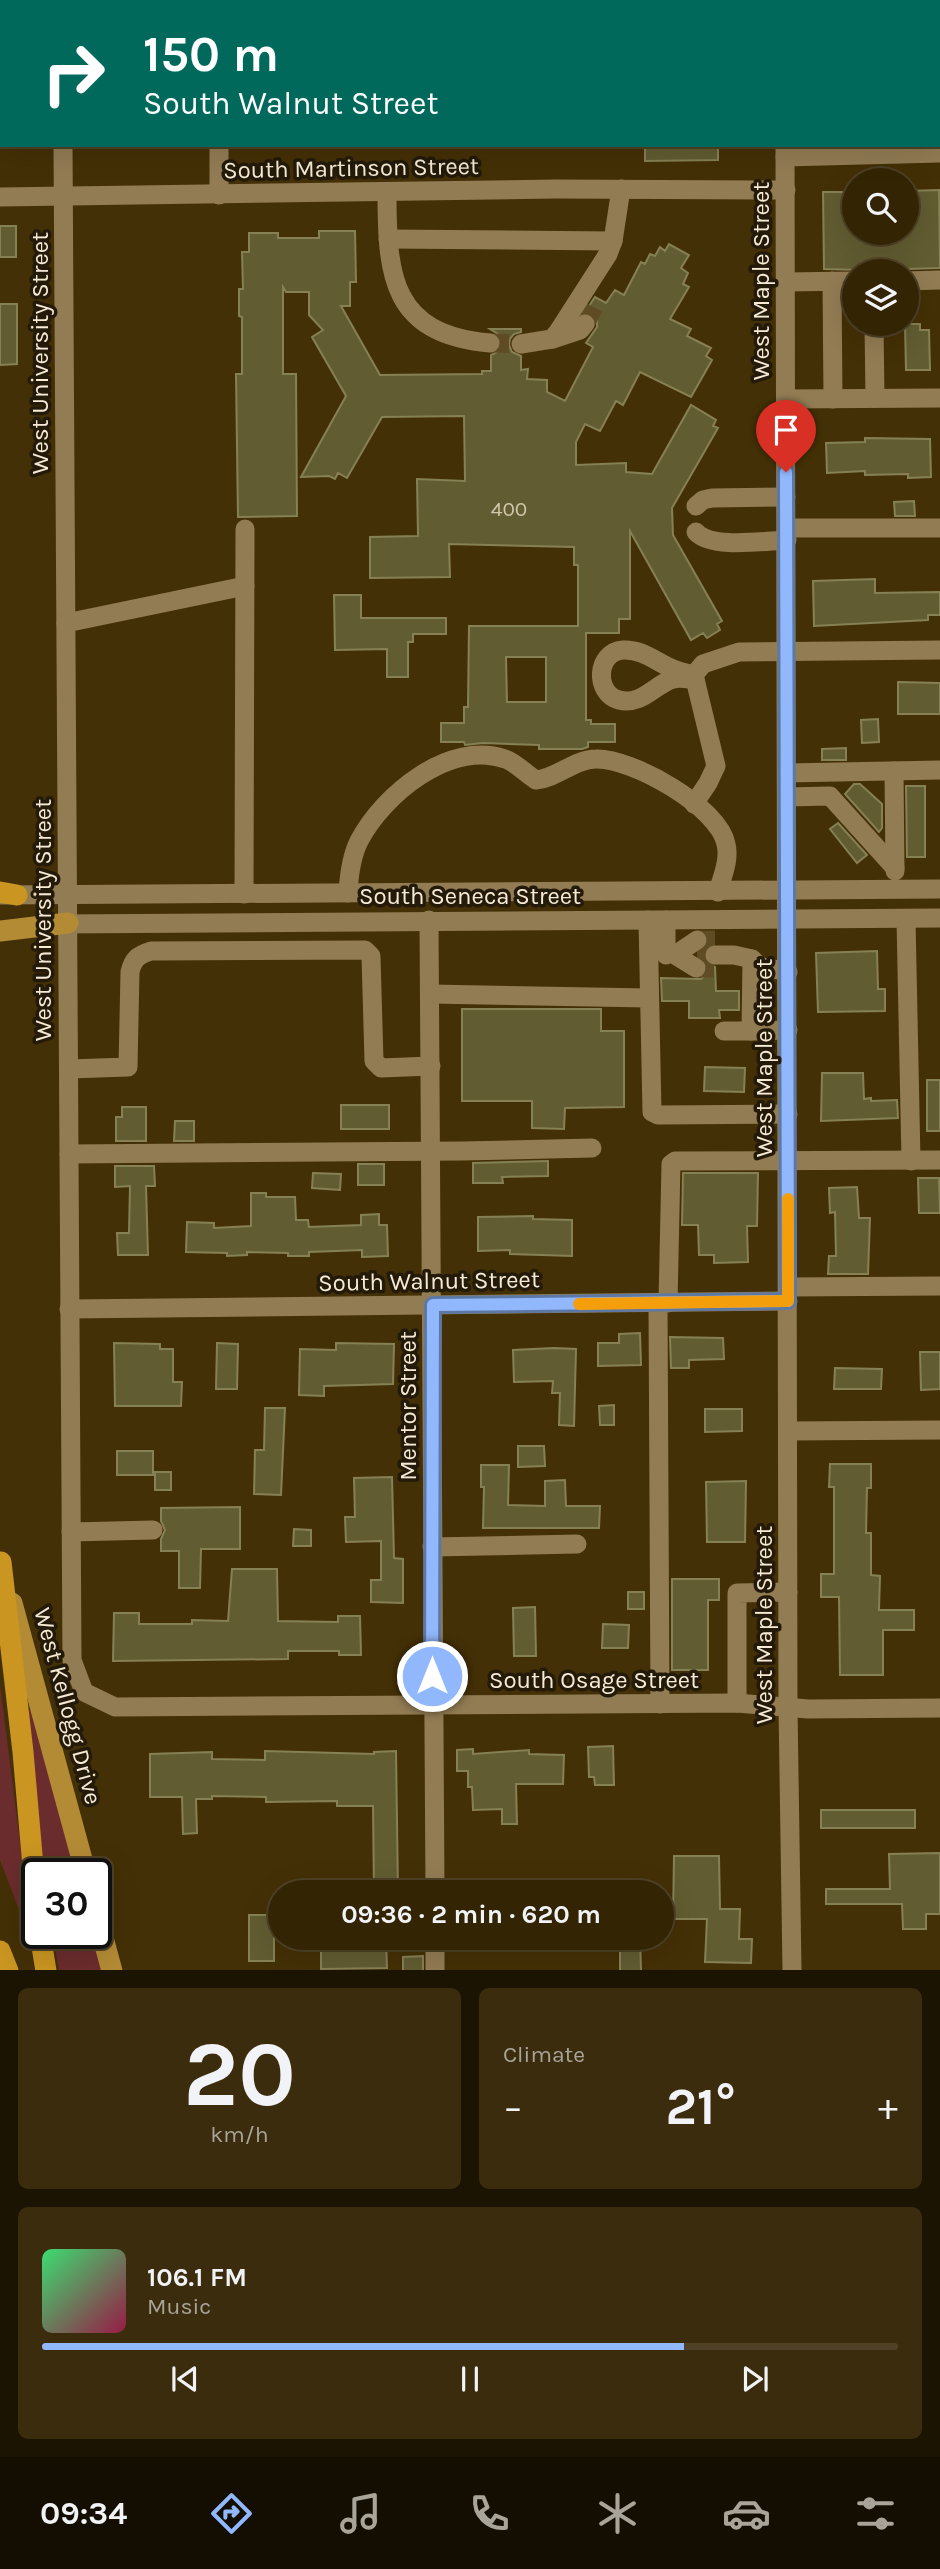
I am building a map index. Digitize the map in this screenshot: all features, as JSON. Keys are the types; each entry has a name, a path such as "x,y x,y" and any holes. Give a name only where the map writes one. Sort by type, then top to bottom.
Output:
{"highway":[{"path":"1,1557 32,1858"},
{"path":"42,1949 46,1970"},
{"path":"0,1951 8,1970"}],"main road":[{"path":"0,931 68,923"},
{"name":"West Kellogg Drive","path":"1,1557 82,1858"},
{"path":"106,1949 112,1970"}],"street":[{"name":"West University Street","path":"63,147 72,1660 84,1692"},
{"path":"219,147 219,195"},
{"path":"785,151 940,153"},
{"name":"West Maple Street","path":"785,151 788,1707 792,1970"},
{"name":"South Martinson Street","path":"0,197 621,189 786,190"},
{"path":"552,339 594,276 614,236 621,189"},
{"path":"387,192 390,269 397,287 415,315 448,337 491,343"},
{"path":"388,239 614,236"},
{"path":"594,276 598,299"},
{"path":"919,281 940,280"},
{"path":"832,281 833,399"},
{"path":"786,282 842,281"},
{"path":"521,344 552,339 580,330 585,324"},
{"path":"874,336 875,398"},
{"path":"786,399 940,398"},
{"path":"696,506 712,498 786,496"},
{"path":"695,532 702,539 715,542 786,534 940,528"},
{"path":"244,894 245,529"},
{"path":"66,623 245,586"},
{"path":"694,804 716,766 695,678 704,664 732,654 758,651 940,650"},
{"path":"348,893 351,864 358,843 371,821 411,782 429,769 449,760 468,756 506,759 536,780 547,779 581,761 597,759 625,764 650,774 694,804 720,828 726,844 725,866 718,892"},
{"path":"787,773 940,769"},
{"path":"894,771 895,890"},
{"path":"787,797 830,796 851,772"},
{"path":"830,796 895,867"},
{"name":"South Seneca Street","path":"6,894 940,889"},
{"name":"South Seneca Street","path":"0,926 68,923 940,918"},
{"path":"906,919 911,1161"},
{"name":"Mentor Street","path":"429,920 435,1880"},
{"path":"657,920 663,955 649,998 652,1112 658,1115 788,1114"},
{"path":"328,921 328,950"},
{"path":"223,922 223,951"},
{"path":"69,1069 128,1067 130,972 133,961 140,954 151,951 365,950 371,956 374,1061 381,1068 430,1066"},
{"path":"663,955 715,955 788,972"},
{"path":"715,955 751,1031"},
{"path":"430,994 649,998"},
{"path":"724,1031 788,1030"},
{"path":"69,1154 592,1148"},
{"path":"660,1704 663,1303 671,1164 675,1161 940,1160"},
{"name":"South Walnut Street","path":"69,1309 663,1303 940,1286"},
{"path":"788,1431 940,1430"},
{"path":"71,1532 153,1530"},
{"path":"432,1547 577,1544"},
{"path":"737,1703 737,1593 788,1592"},
{"name":"South Osage Street","path":"84,1692 115,1707 737,1703 808,1709 940,1708"},
{"path":"435,1950 435,1970"}],"shaded area":[{"path":"0,1685 22,1858 21,1915 0,1860"},
{"path":"31,1710 72,1858 43,1858 24,1711"},
{"path":"56,1949 96,1949 102,1970 59,1970"}],"building":[{"path":"645,147 718,147 718,160 645,161"},
{"path":"939,190 940,268 919,269 919,259 842,259 842,269 824,269 823,192 842,192 842,245 919,245 919,191"},
{"path":"0,226 16,226 16,257 0,257"},
{"path":"319,231 355,231 356,282 350,282 350,306 341,306 380,375 482,374 482,371 491,371 491,355 502,346 498,334 490,329 521,329 521,332 510,339 509,345 512,352 521,356 521,370 528,369 527,379 547,380 547,392 565,401 593,347 586,343 597,327 597,320 592,314 585,312 595,297 606,303 615,290 624,295 641,262 645,264 650,254 655,256 660,247 665,251 669,244 689,255 681,268 688,273 683,284 689,287 670,319 691,329 687,336 711,348 706,356 712,360 691,397 640,372 623,405 616,401 600,431 585,424 576,442 576,465 626,463 626,472 652,474 691,405 716,420 713,426 718,428 672,508 673,535 722,621 717,624 720,630 707,638 703,633 691,640 630,531 630,619 619,619 619,633 586,633 586,720 591,720 591,724 615,724 615,742 588,742 588,747 582,749 539,749 539,745 465,745 464,742 441,742 441,723 464,723 464,707 468,707 469,626 578,626 578,565 574,565 574,547 449,544 450,577 370,578 370,537 418,536 417,479 465,481 464,416 382,417 347,478 338,473 335,479 329,476 301,477 346,396 312,337 323,330 309,315 309,292 286,292 283,287 283,374 296,374 297,516 238,517 236,374 242,374 239,289 243,289 242,252 249,252 249,233 278,233 278,238 319,238","holes":["506,657 546,657 546,702 507,702"]},
{"path":"0,304 17,304 17,364 0,365"},
{"path":"920,324 920,330 929,330 930,370 906,370 905,336 919,336"},
{"path":"865,438 930,439 931,477 908,478 908,474 865,475 865,471 827,473 826,443 865,442"},
{"path":"914,501 915,516 895,516 894,502"},
{"path":"875,579 875,593 940,592 940,615 928,615 928,620 814,626 813,581"},
{"path":"334,595 361,595 361,618 446,618 446,634 413,634 413,642 408,642 408,677 387,677 387,649 335,650"},
{"path":"898,682 940,683 940,714 898,714"},
{"path":"878,719 879,742 862,743 861,720"},
{"path":"846,748 846,760 822,760 822,749"},
{"path":"854,784 860,784 882,804 882,828 879,832 845,794"},
{"path":"906,786 925,786 925,857 907,857"},
{"path":"838,823 867,855 857,863 830,829"},
{"path":"877,951 878,989 885,989 885,1011 818,1012 816,953"},
{"path":"707,964 715,967 716,991 739,991 739,1010 719,1010 720,1018 689,1018 689,1001 662,1001 661,978 701,979 707,974"},
{"path":"462,1009 601,1009 601,1031 624,1031 624,1107 565,1108 564,1129 532,1128 532,1101 462,1101"},
{"path":"705,1067 745,1068 744,1092 704,1091"},
{"path":"822,1073 863,1073 864,1099 897,1100 898,1118 821,1121"},
{"path":"927,1080 940,1080 940,1131 927,1131"},
{"path":"341,1105 389,1105 389,1129 341,1129"},
{"path":"122,1107 146,1107 146,1141 116,1141 116,1117 122,1117"},
{"path":"175,1121 194,1121 194,1141 174,1141"},
{"path":"548,1161 548,1176 502,1177 503,1183 473,1183 473,1163"},
{"path":"358,1164 384,1164 384,1185 358,1185"},
{"path":"115,1166 154,1166 155,1186 146,1186 148,1255 118,1255 117,1233 129,1233 130,1186 115,1187"},
{"path":"313,1173 341,1174 340,1190 312,1188"},
{"path":"683,1173 758,1173 757,1226 747,1226 748,1262 714,1263 714,1255 699,1255 698,1225 682,1225"},
{"path":"918,1178 939,1178 940,1213 919,1213"},
{"path":"857,1187 859,1218 870,1218 868,1274 828,1274 829,1256 836,1256 835,1212 830,1213 829,1188"},
{"path":"251,1193 266,1193 266,1197 295,1197 296,1220 308,1220 309,1227 361,1225 361,1215 379,1214 379,1225 387,1225 388,1256 362,1257 362,1250 309,1252 309,1256 247,1252 247,1255 227,1256 227,1253 186,1252 187,1222 214,1223 214,1228 251,1226"},
{"path":"533,1216 533,1219 572,1220 572,1256 510,1254 510,1250 478,1251 478,1217"},
{"path":"640,1333 641,1365 598,1366 598,1343 619,1343 619,1334"},
{"path":"670,1337 723,1338 724,1359 689,1360 689,1368 671,1368"},
{"path":"114,1343 160,1344 160,1349 173,1349 173,1382 182,1382 181,1406 115,1406"},
{"path":"217,1343 238,1344 237,1389 216,1389"},
{"path":"336,1343 394,1344 393,1384 324,1386 324,1396 299,1395 300,1349 336,1350"},
{"path":"576,1349 574,1426 559,1425 560,1393 552,1393 553,1381 514,1382 513,1350"},
{"path":"920,1352 940,1352 940,1389 921,1390"},
{"path":"835,1368 882,1369 881,1389 834,1389"},
{"path":"614,1405 614,1425 600,1425 599,1406"},
{"path":"265,1408 285,1408 281,1495 254,1494 255,1450 264,1450"},
{"path":"705,1409 742,1409 742,1431 705,1432"},
{"path":"518,1446 544,1446 545,1466 518,1467"},
{"path":"117,1451 153,1451 153,1475 117,1475"},
{"path":"830,1464 871,1464 871,1488 867,1488 866,1533 871,1533 871,1575 880,1576 879,1610 914,1610 914,1630 883,1630 883,1675 840,1675 839,1597 821,1597 821,1574 834,1574 834,1487 829,1487"},
{"path":"481,1465 509,1465 508,1505 545,1506 545,1481 565,1480 566,1506 600,1506 599,1528 483,1528 484,1487 481,1487"},
{"path":"155,1472 171,1472 171,1490 155,1490"},
{"path":"392,1477 394,1558 403,1559 403,1603 371,1602 371,1580 381,1580 381,1541 346,1542 345,1517 355,1517 354,1478"},
{"path":"746,1481 745,1542 707,1542 706,1482"},
{"path":"240,1507 240,1549 201,1549 200,1588 179,1588 179,1551 161,1551 161,1539 165,1530 161,1521 161,1508"},
{"path":"294,1529 311,1530 311,1546 293,1546"},
{"path":"232,1569 277,1569 278,1621 338,1622 338,1616 360,1616 361,1655 339,1655 339,1651 288,1651 288,1659 113,1661 114,1613 139,1613 139,1624 192,1624 192,1620 228,1621"},
{"path":"672,1579 719,1579 719,1600 708,1600 708,1670 672,1670"},
{"path":"628,1592 644,1592 644,1609 628,1609"},
{"path":"535,1607 536,1656 514,1656 513,1608"},
{"path":"603,1624 629,1625 628,1648 602,1648"},
{"path":"613,1746 614,1785 595,1785 594,1777 589,1777 588,1747"},
{"path":"473,1749 473,1754 529,1750 529,1754 564,1755 563,1784 516,1784 517,1824 502,1824 502,1809 473,1810 468,1771 457,1771 457,1750"},
{"path":"265,1751 374,1754 396,1751 398,1880 374,1880 373,1806 337,1806 337,1801 266,1802 266,1797 212,1796 212,1799 196,1799 197,1833 183,1834 182,1797 150,1797 150,1754 212,1752 212,1759 265,1760"},
{"path":"821,1810 915,1810 915,1828 821,1828"},
{"path":"940,1853 940,1914 926,1914 926,1929 903,1929 902,1904 826,1904 826,1889 890,1889 889,1854"},
{"path":"674,1856 719,1856 720,1909 740,1909 739,1939 752,1939 751,1963 705,1962 707,1919 674,1919"},
{"path":"249,1915 268,1915 268,1950 274,1950 274,1961 249,1961"},
{"path":"321,1950 386,1950 387,1968 321,1969"},
{"path":"620,1950 640,1950 641,1970 620,1970"},
{"path":"423,1956 423,1970 403,1970 403,1957"}],"tunnel":[{"path":"585,324 598,299"},
{"path":"490,343 521,344"},
{"path":"697,940 715,940"},
{"path":"697,955 715,955"},
{"path":"696,968 714,968"}],"slow traffic":[{"path":"579,1304 788,1301 788,1199"}],"route":[{"path":"432,1676 433,1305 788,1301 786,472"}]}
